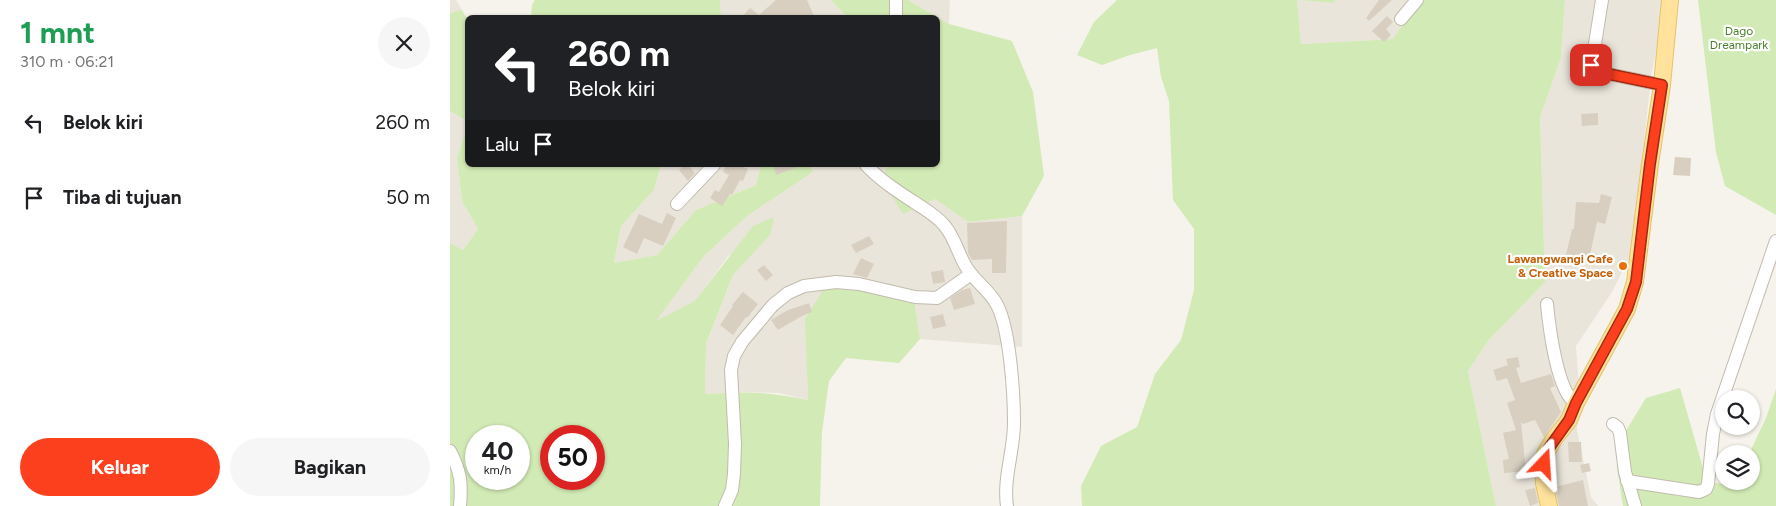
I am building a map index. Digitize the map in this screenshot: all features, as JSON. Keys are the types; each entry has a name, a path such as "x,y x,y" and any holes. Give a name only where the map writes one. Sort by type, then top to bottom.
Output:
{"main road":[{"path":"1549,506 1544,483 1546,454 1554,439 1569,420 1576,403 1627,309 1636,282 1650,164 1662,85 1670,0"}],"street":[{"path":"896,0 896,15"},
{"path":"1400,19 1417,0"},
{"path":"1602,0 1591,69 1662,85"},
{"path":"677,204 712,167"},
{"path":"868,167 889,186 932,214 945,226 970,274 991,294 998,305 1003,319 1012,376 1014,423 1007,484 1007,506"},
{"path":"1627,481 1700,492 1706,488 1717,414 1776,241"},
{"path":"725,506 732,490 734,474 735,444 731,370 734,356 742,342 773,305 788,293 804,286 836,282 860,284 915,297 936,298 970,274"},
{"path":"1547,304 1548,321 1560,376 1566,392 1572,402 1576,403"},
{"path":"1613,424 1620,433 1627,481 1635,506"},
{"path":"450,451 459,467 460,506"}],"shaded area":[{"path":"450,0 456,0 462,10 450,13"},
{"path":"720,0 831,0 845,15 721,15"},
{"path":"908,0 950,0 949,24 940,19 940,15 934,15"},
{"path":"1297,0 1333,3 1335,0 1419,0 1393,39 1301,44"},
{"path":"1565,0 1667,0 1651,76 1640,182 1640,237 1612,292 1576,346 1579,387 1577,430 1591,497 1598,506 1496,506 1468,371 1488,341 1545,282 1540,117 1561,58"},
{"path":"450,111 465,120 465,133 457,158 462,201 478,229 463,250 450,243"},
{"path":"660,167 760,167 756,185 696,210 657,255 614,263 621,226 654,190"},
{"path":"811,167 887,167 881,178 935,199 968,222 1022,216 1022,347 920,339 914,299 884,289 852,291 830,281 807,363 808,400 779,393 737,392 705,394 706,345 733,275 769,235 728,256 695,302 655,322 704,256 747,216 813,172"}],"green space":[{"path":"535,0 720,0 721,15 531,15 532,5"},
{"path":"831,0 908,0 934,15 845,15"},
{"path":"1117,0 1297,0 1301,44 1393,39 1419,0 1565,0 1561,58 1540,117 1545,282 1488,341 1468,371 1496,506 1082,506 1081,486 1101,446 1137,427 1155,374 1181,340 1194,290 1194,229 1173,200 1169,101 1161,77 1157,48 1102,65 1077,55 1094,22"},
{"path":"1297,0 1335,0 1334,3"},
{"name":"Dago Dreampark","path":"1698,0 1776,0 1776,215 1725,186 1716,152"},
{"path":"462,10 465,15 465,120 450,111 450,13"},
{"path":"940,19 949,24 1012,41 1033,92 1044,176 1022,216 968,222 935,199 903,214 881,178 887,167 940,167"},
{"path":"465,133 465,167 660,167 654,190 621,226 614,263 657,255 696,210 756,185 760,167 811,167 813,172 747,216 704,256 656,321 695,301 753,226 774,217 770,235 733,275 706,344 705,394 757,393 808,400 805,319 829,281 852,291 884,289 914,299 920,339 899,363 846,358 829,381 822,432 820,506 450,506 450,243 463,250 478,229 462,201 457,158"},
{"path":"1680,388 1707,482 1715,483 1715,490 1760,490 1760,445 1753,445 1758,435 1760,435 1776,389 1776,506 1623,506 1617,468 1624,434 1646,398"}],"building":[{"path":"776,0 807,0 814,15 759,15"},
{"path":"1379,0 1392,0 1369,21 1366,18"},
{"path":"750,8 759,15 744,15"},
{"path":"1387,16 1393,22 1386,29 1391,35 1384,42 1372,31"},
{"path":"1598,113 1598,125 1582,126 1581,114"},
{"path":"1675,157 1691,158 1690,176 1673,175"},
{"path":"682,167 690,167 695,173 688,181 679,170"},
{"path":"725,167 744,167 748,169 743,181 740,180 732,195 730,194 722,206 710,198 715,190 719,192 729,175 723,172"},
{"path":"774,167 797,167 776,175"},
{"path":"1601,194 1612,197 1605,224 1597,222 1589,260 1566,255 1572,229 1574,229 1576,202 1599,203"},
{"path":"667,213 676,218 663,246 644,238 637,254 623,247 639,214 662,224"},
{"path":"1007,221 1006,273 992,273 992,259 972,260 968,253 967,223"},
{"path":"869,236 874,244 856,253 851,245"},
{"path":"861,258 874,264 867,278 853,274"},
{"path":"764,265 773,275 766,281 757,270"},
{"path":"943,270 945,282 933,284 931,272"},
{"path":"970,288 975,304 954,310 950,298 962,290"},
{"path":"743,292 758,304 733,335 720,325 732,305"},
{"path":"809,303 812,312 778,330 771,320 788,310"},
{"path":"943,314 946,326 933,329 930,317"},
{"path":"1518,357 1520,367 1516,368 1521,383 1551,374 1555,386 1550,388 1561,412 1544,437 1535,420 1523,424 1521,422 1526,471 1504,473 1503,460 1509,459 1503,433 1516,430 1507,403 1515,400 1507,378 1497,381 1493,370 1508,365 1506,359"},
{"path":"1568,442 1581,442 1582,462 1569,462"},
{"path":"1589,463 1591,471 1582,473 1580,465"},
{"path":"1583,480 1588,506 1559,506 1555,487"},
{"path":"1535,488 1538,503 1530,506 1525,490"}],"place":[{"name":"Lawangwangi Cafe & Creative Space","path":"1623,266"}],"route":[{"path":"1544,464 1549,448 1573,413 1576,403 1627,309 1636,282 1650,164 1662,85 1594,71 1591,69 1591,65"}]}
